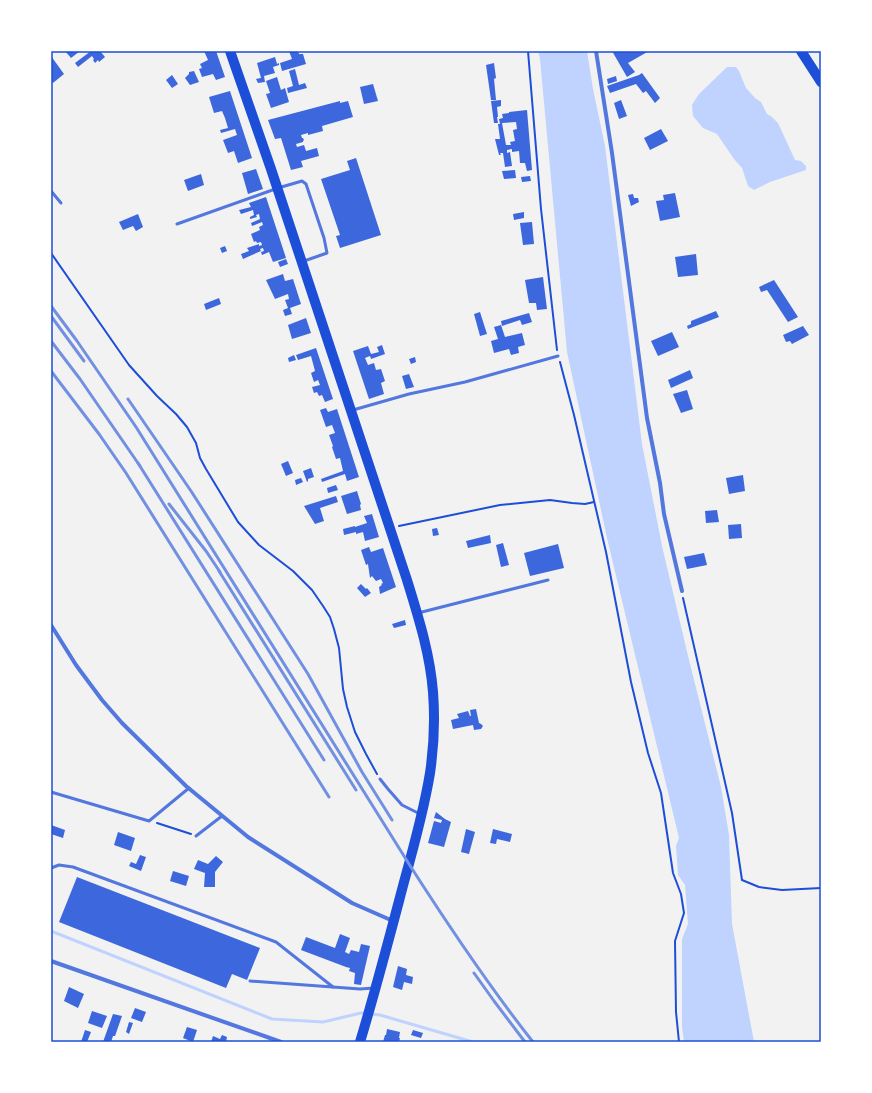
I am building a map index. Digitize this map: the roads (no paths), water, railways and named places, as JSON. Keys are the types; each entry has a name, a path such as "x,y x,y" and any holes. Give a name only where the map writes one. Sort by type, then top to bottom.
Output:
{"main road":[{"path":"230,51 278,188 390,528 417,613 429,661 433,690 434,734 430,772 422,815 376,988 360,1042"},
{"path":"801,51 821,82"}],"street":[{"path":"596,51 612,154 646,418 660,483 664,514 682,591"},
{"path":"51,625 76,665 102,700 122,723 189,788 248,837 352,903 394,922"},
{"path":"51,961 281,1042"}],"lane":[{"path":"177,224 302,181 306,184 324,238 327,253 302,262"},
{"path":"51,191 61,203"},
{"path":"351,411 409,394 465,382 558,356"},
{"path":"417,613 548,580"},
{"path":"380,779 402,805 422,815"},
{"path":"51,792 149,821 189,788"},
{"path":"196,836 222,816"},
{"path":"51,868 59,865 73,867 276,942 333,987"},
{"path":"250,981 360,989 376,988"}],"water":[{"path":"538,51 587,51 605,146 642,444 662,546 721,787 729,835 732,924 754,1042 684,1042 682,1027 682,939 688,924 685,885 678,875 676,846 679,838 607,538 567,352 540,59"},
{"path":"727,67 736,67 746,88 761,102 767,114 778,123 795,160 801,161 806,166 806,170 770,182 754,190 748,186 742,168 717,134 703,128 693,116 692,105 699,94"}],"waterway":[{"path":"51,931 272,1019 323,1022 365,1013"},
{"path":"371,1014 380,1015 473,1042"}],"railway":[{"path":"51,306 136,427 438,910 484,977 533,1042"},
{"path":"51,316 84,361"},
{"path":"51,341 80,379 140,466"},
{"path":"51,371 99,434 126,473 329,797"},
{"path":"128,399 191,491 308,674 362,772 392,820"},
{"path":"138,463 324,760"},
{"path":"169,504 206,551 220,572"},
{"path":"219,571 356,790"},
{"path":"474,973 525,1042"}]}
